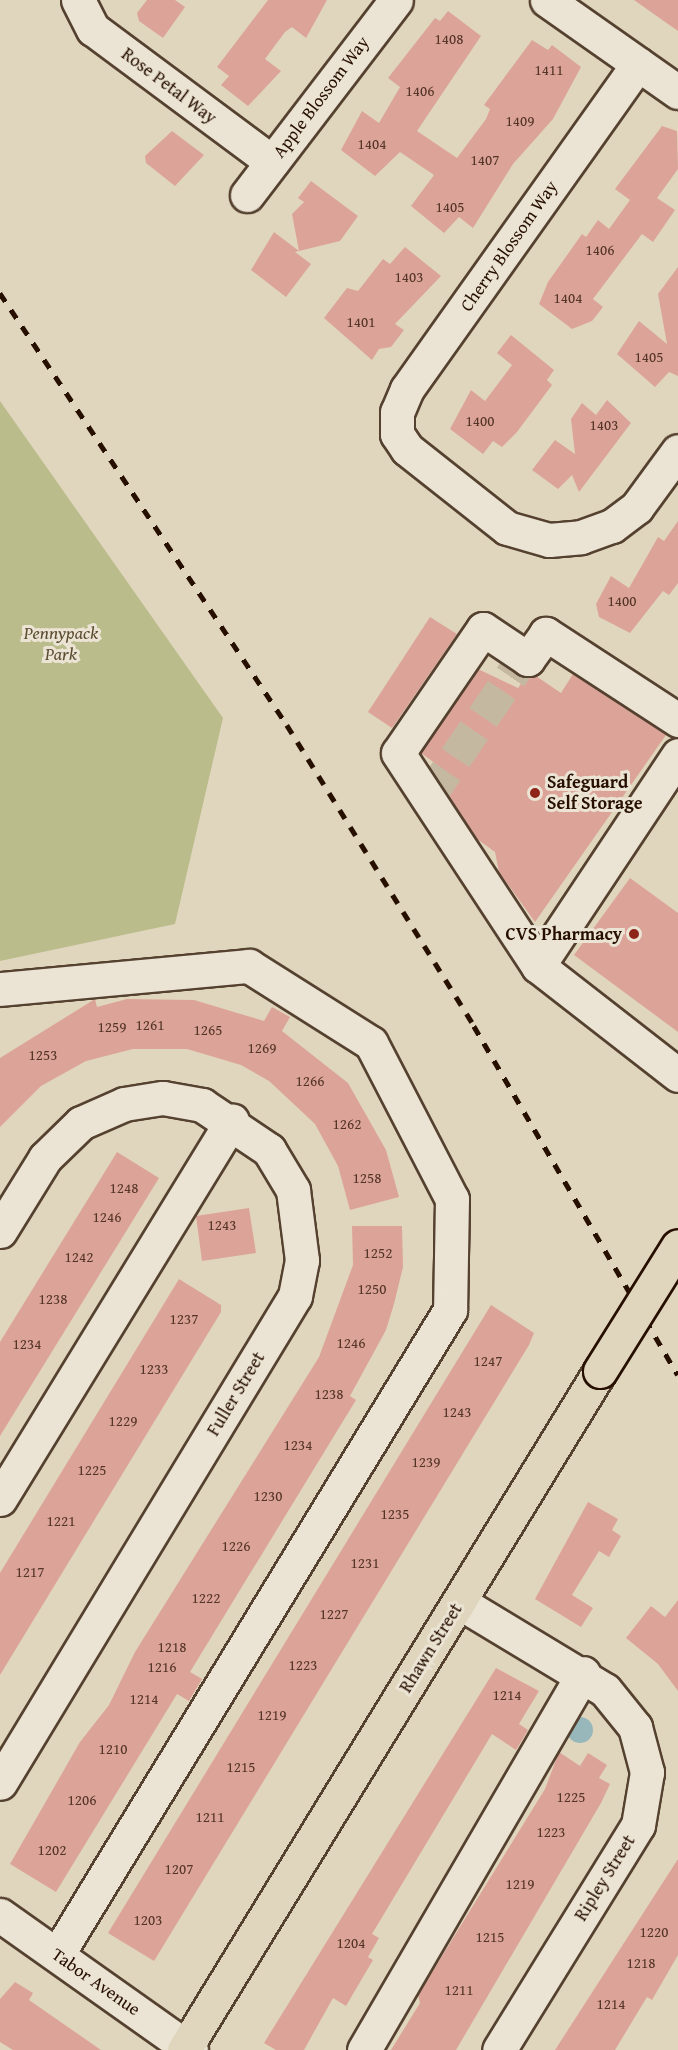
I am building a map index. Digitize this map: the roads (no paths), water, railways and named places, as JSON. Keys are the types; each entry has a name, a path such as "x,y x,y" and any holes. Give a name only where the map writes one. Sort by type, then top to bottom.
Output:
{"main road":[{"name":"Rhawn Street","path":"187,2049 678,1246"}],"street":[{"name":"Rose Petal Way","path":"78,0 93,29 272,162"},
{"name":"Apple Blossom Way","path":"247,195 396,0"},
{"path":"547,0 678,92"},
{"name":"Cherry Blossom Way","path":"638,64 407,389 397,412 397,434 408,449 507,528 549,540 581,537 612,526 637,507 678,451"},
{"path":"678,720 546,634 528,659 483,629 398,753 544,958 648,1052 678,1075"},
{"path":"544,958 678,755"},
{"path":"0,989 249,966 371,1043 452,1199 450,1310 57,1955"},
{"name":"Fuller Street","path":"0,1231 45,1158 81,1123 124,1104 163,1098 202,1105 232,1121 269,1150 293,1190 302,1233 295,1296 0,1783"},
{"path":"0,1499 232,1121"},
{"name":"Ripley Street","path":"459,1602 583,1673 605,1690 635,1727 647,1772 638,1825 499,2050"},
{"path":"364,2050 583,1673"},
{"name":"Tabor Avenue","path":"0,1915 187,2049"}],"water":[{"path":"580,1717 589,1721 593,1730 589,1739 580,1743 571,1739 567,1730 571,1721"}],"tunnel":[{"path":"428,798 524,657"}],"railway":[{"path":"0,293 287,725 474,1026 678,1375"}],"place":[{"name":"Safeguard Self Storage","path":"535,793"},
{"name":"CVS Pharmacy","path":"634,934"}],"park label":[{"name":"Pennypack Park","path":"61,644"}]}
